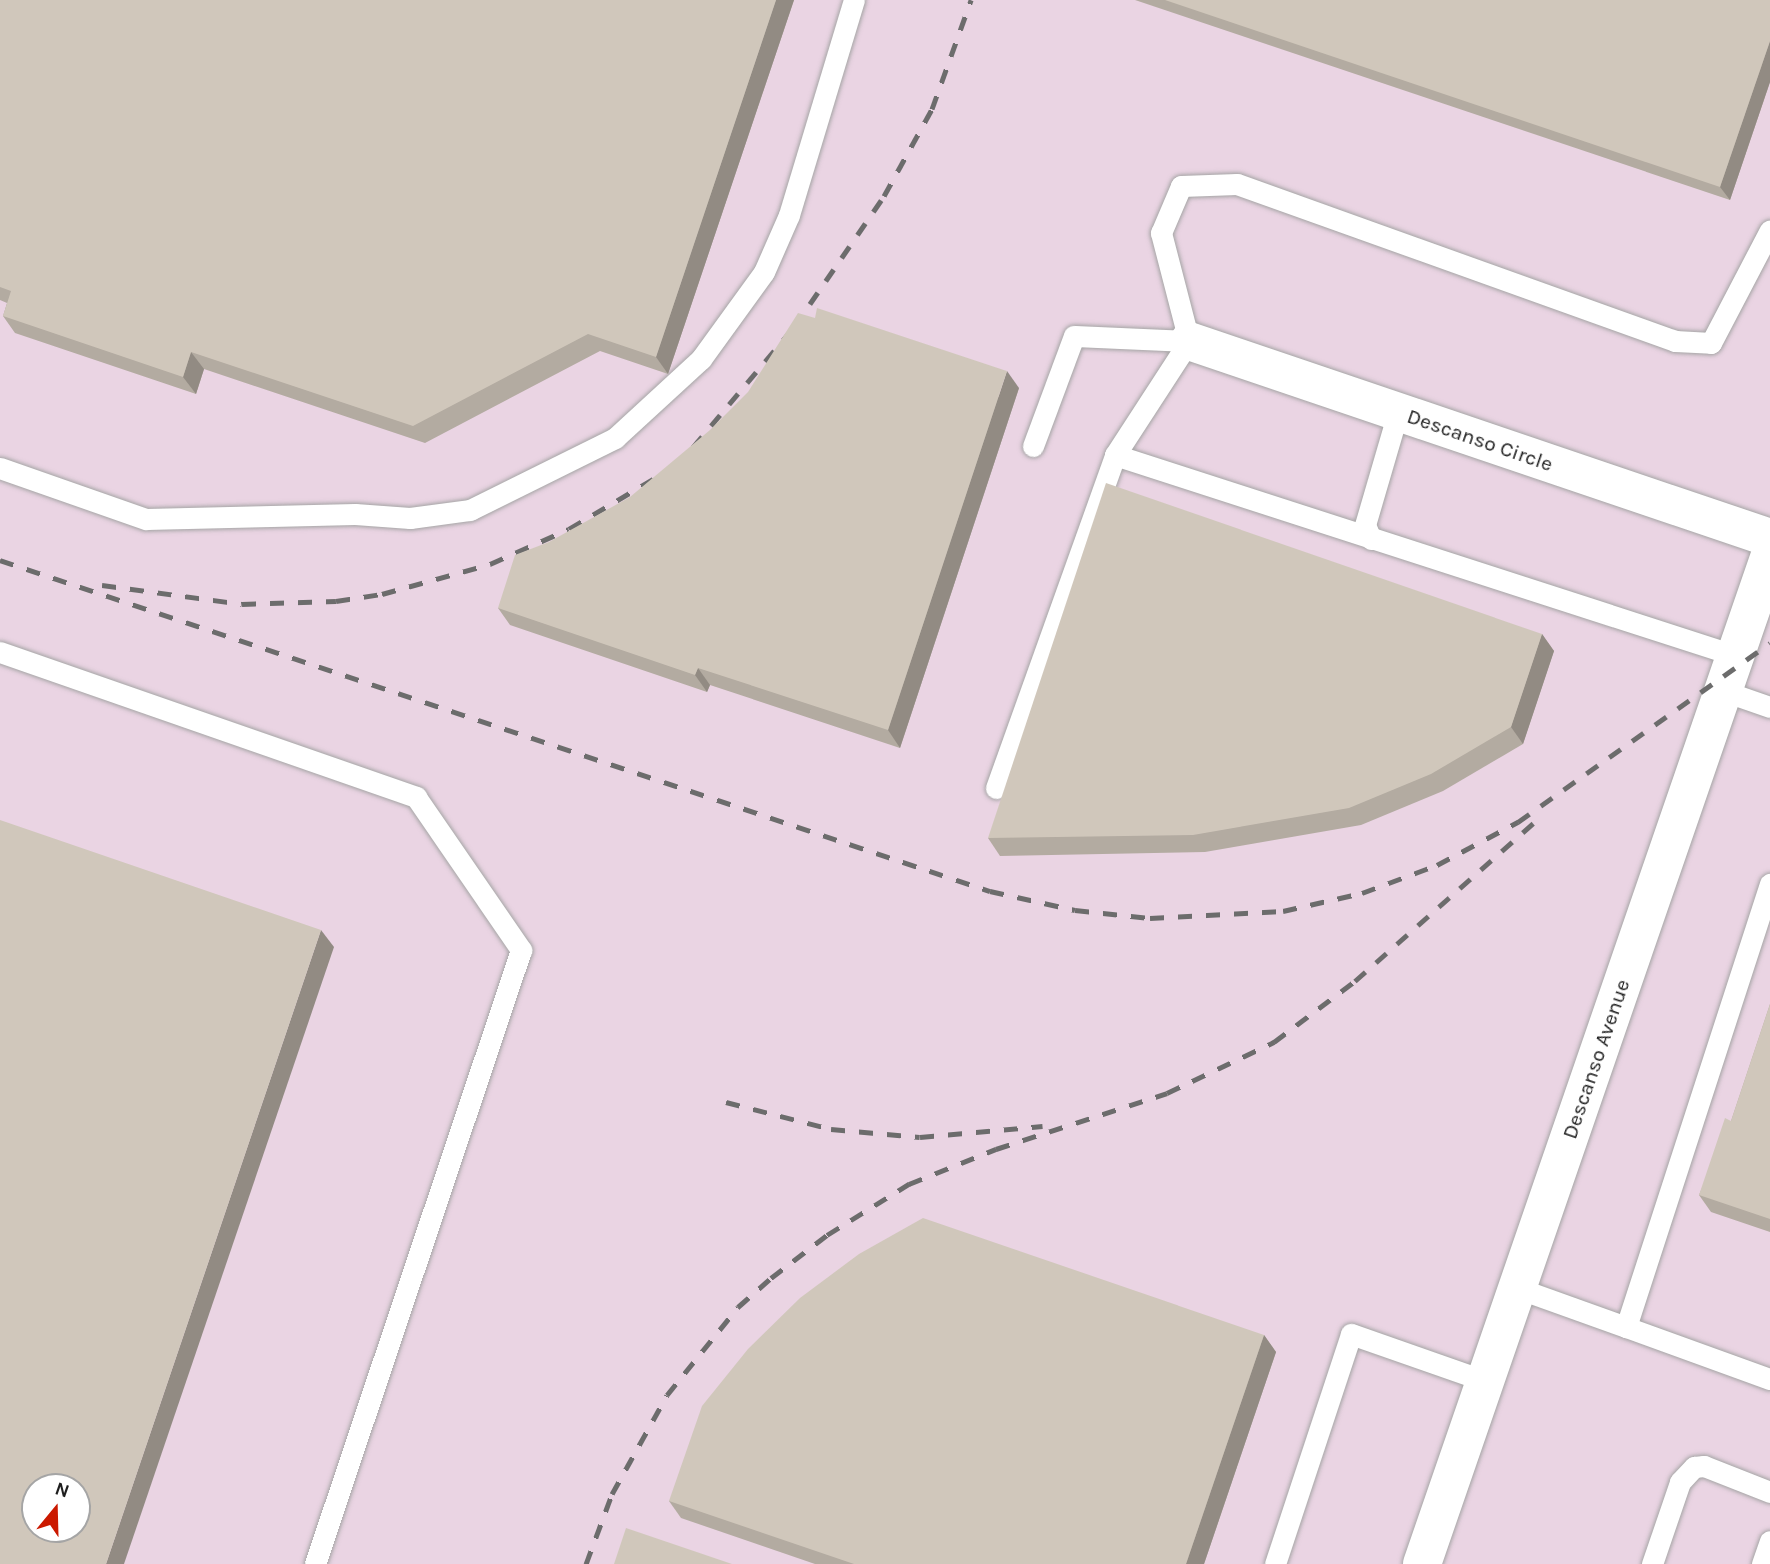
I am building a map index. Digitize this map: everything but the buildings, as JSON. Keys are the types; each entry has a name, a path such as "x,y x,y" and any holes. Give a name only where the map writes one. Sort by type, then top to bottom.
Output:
{"street":[{"name":"Descanso Circle","path":"1189,341 1770,538"},
{"name":"Descanso Avenue","path":"1422,1564 1770,555"}],"lane":[{"path":"0,468 146,519 355,514 410,518 470,510 615,438 701,359 764,271 789,215 854,0"},
{"path":"996,788 1115,455 1189,341 1161,233 1181,186 1237,184 1675,341 1711,343 1770,231"},
{"path":"1033,446 1074,336 1189,341"},
{"path":"1371,539 1365,525 1398,412"},
{"path":"1115,455 1737,656"},
{"path":"0,652 416,797 521,950 315,1564"},
{"path":"1724,691 1770,706"},
{"path":"1626,1327 1770,884"},
{"path":"1517,1288 1770,1379"},
{"path":"1275,1564 1351,1334 1485,1381"},
{"path":"1652,1564 1680,1482 1693,1467 1704,1466 1770,1492"},
{"path":"1762,1564 1770,1541"}],"shaded area":[{"path":"0,0 1770,0 1770,1564 0,1564"}],"railway":[{"path":"693,447 794,327 884,196 932,109 971,0"},
{"path":"102,585 242,604 336,601 382,594 490,564 569,529 655,478"},
{"path":"0,560 990,891 1075,910 1150,918 1283,911 1362,893 1437,865 1518,822 1770,643"},
{"path":"586,1564 612,1494 667,1395 738,1307 771,1278 827,1235 909,1184 996,1149 1167,1093 1274,1042 1355,981 1539,818"},
{"path":"726,1102 831,1129 920,1137 1043,1126"}]}
